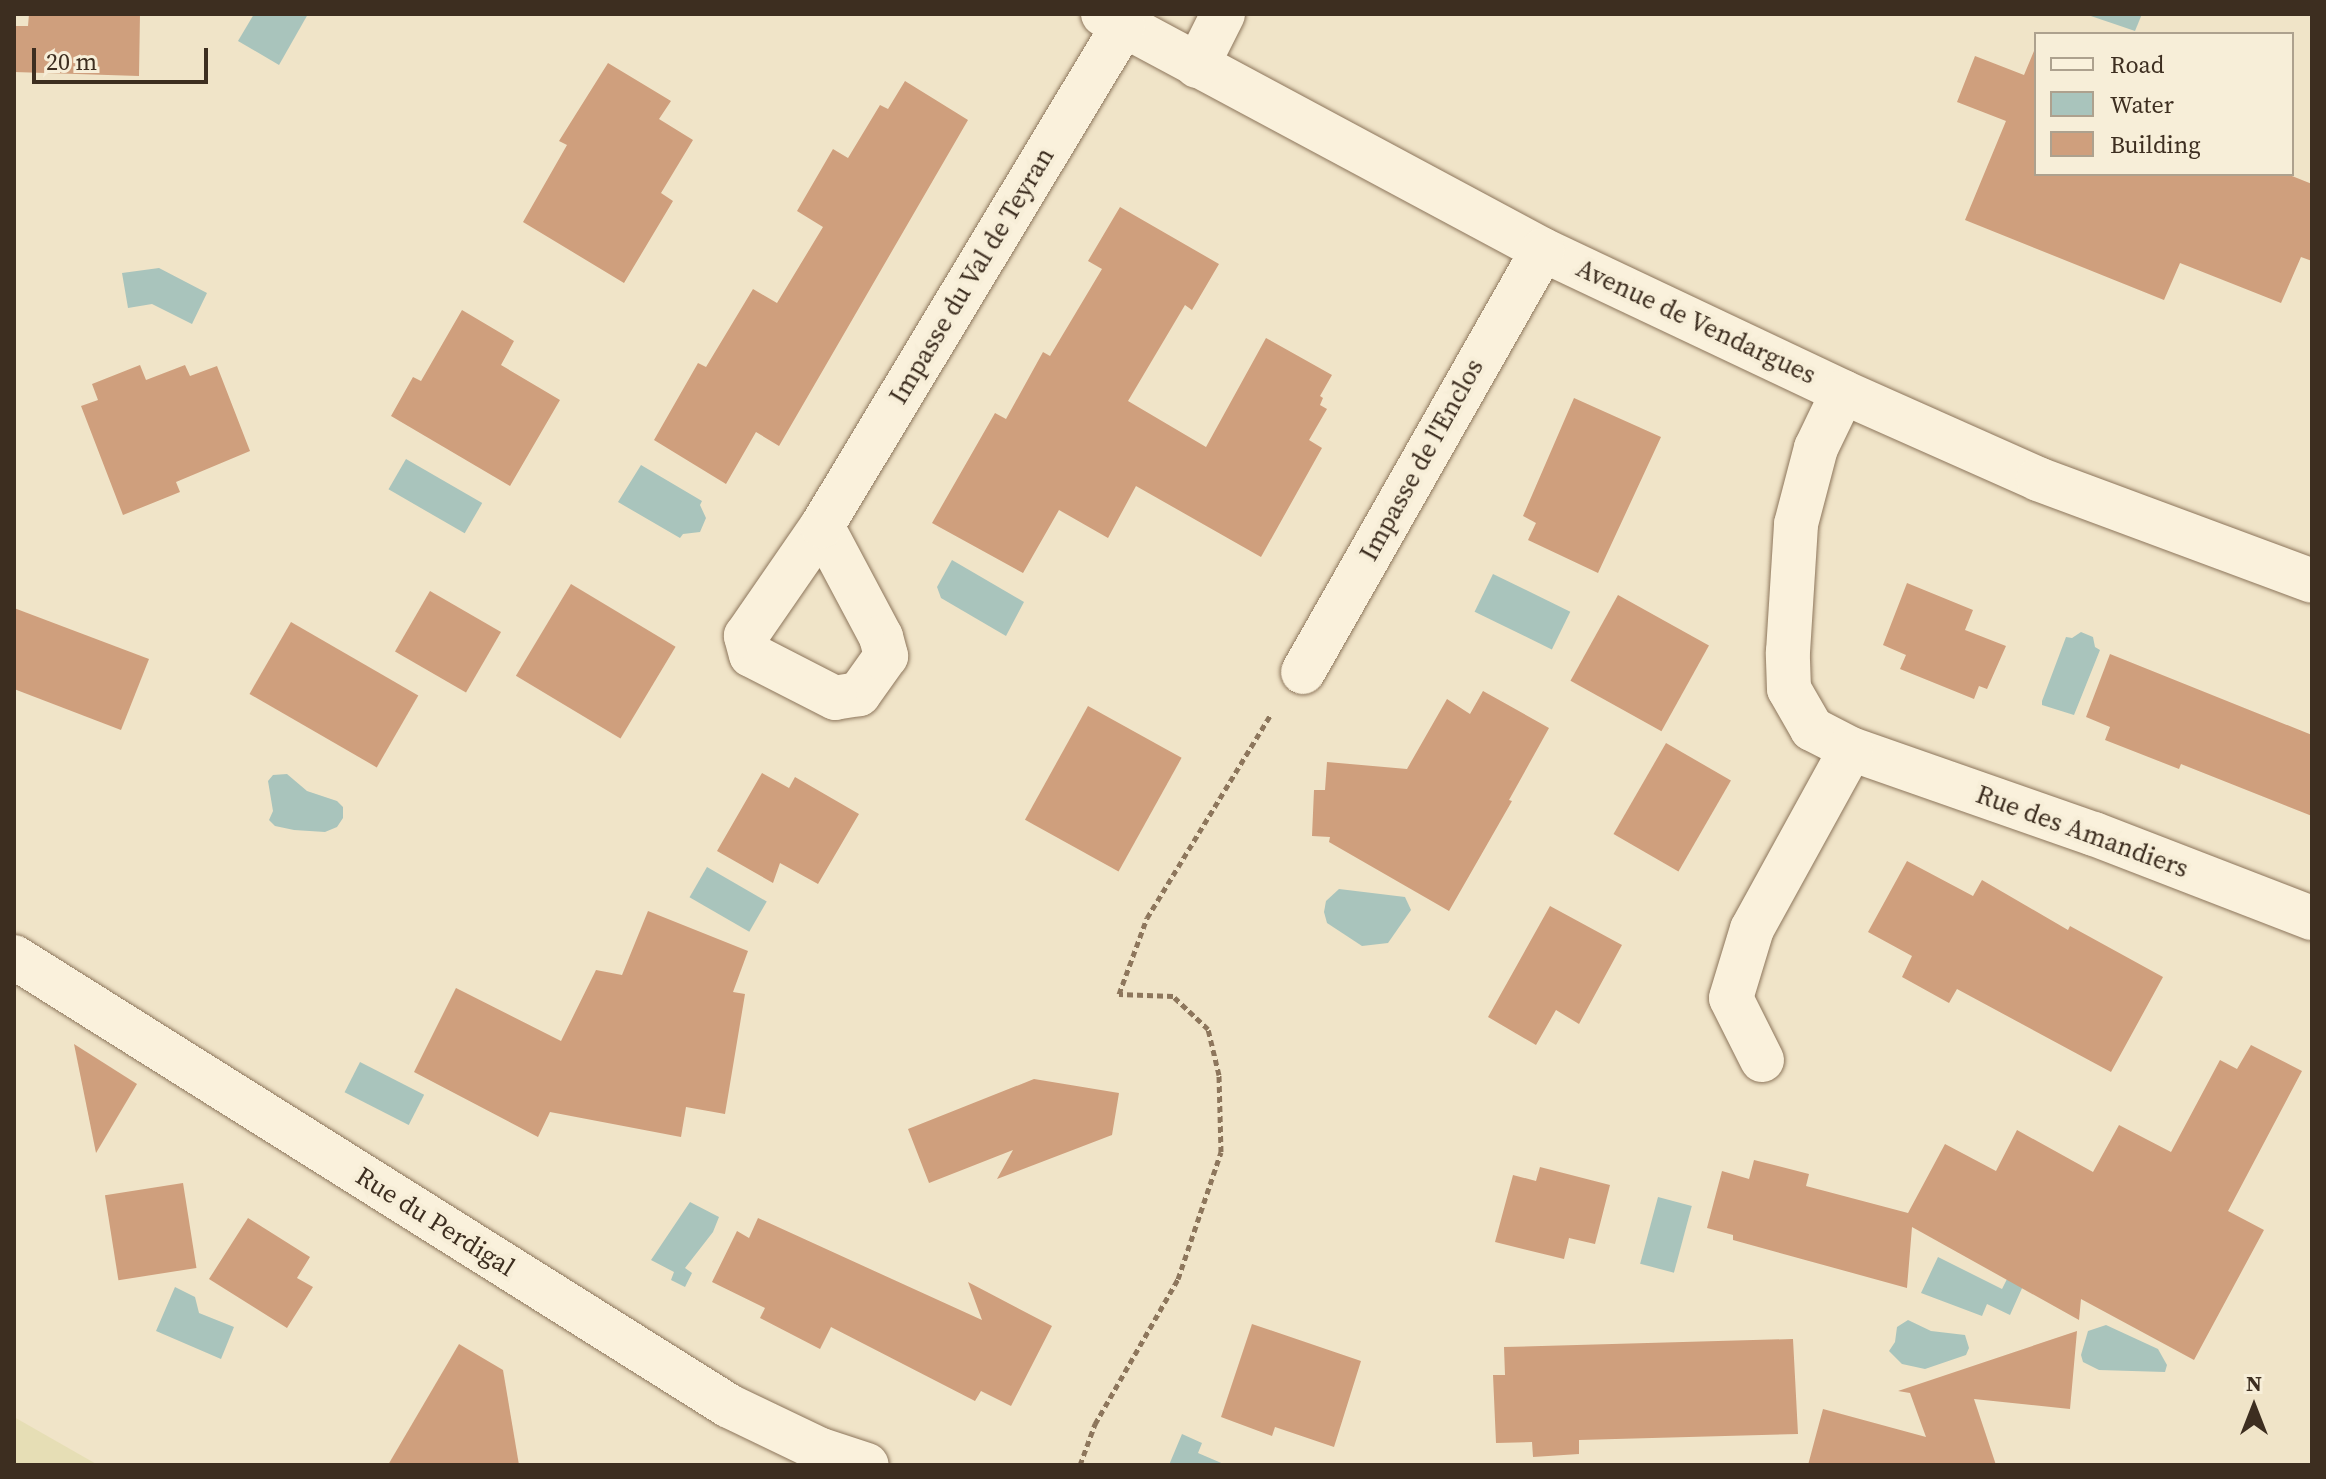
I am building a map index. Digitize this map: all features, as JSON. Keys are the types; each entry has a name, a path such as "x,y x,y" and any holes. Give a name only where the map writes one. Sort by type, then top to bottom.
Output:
{"street":[{"path":"1197,66 1223,14"},
{"name":"Avenue de Vendargues","path":"1113,20 1543,250 1843,392 2038,479 2312,581"},
{"name":"Impasse du Val de Teyran","path":"822,526 1113,20"},
{"name":"Impasse de l'Enclos","path":"1303,672 1543,250"},
{"name":"Rue des Amandiers","path":"1843,392 1816,448 1796,524 1788,652 1789,689 1812,729 1851,749 2094,834 2312,918"},
{"path":"1762,1060 1731,998 1752,929 1851,749"},
{"name":"Rue du Perdigal","path":"14,957 729,1406 821,1450 867,1465"}],"path":[{"path":"1080,1465 1095,1424 1178,1279 1221,1152 1219,1075 1208,1029 1173,996 1119,994 1147,918 1264,722 1303,672"}],"shaded area":[{"path":"14,1417 98,1465 14,1465"}],"water":[{"path":"254,14 308,14 279,65 238,41"},
{"path":"2085,14 2142,14 2135,31"},
{"path":"159,268 207,293 192,324 152,304 128,308 122,273"},
{"path":"406,459 482,503 465,533 388,489"},
{"path":"641,465 702,501 700,505 706,518 700,532 683,534 680,538 618,502"},
{"path":"952,560 1024,602 1006,636 941,598 937,587"},
{"path":"1493,574 1570,612 1552,649 1475,612"},
{"path":"2081,632 2093,637 2095,647 2100,650 2074,715 2042,705 2042,701 2066,637 2072,638"},
{"path":"287,774 307,791 337,801 343,807 343,818 337,827 325,832 294,830 275,826 269,820 273,811 268,781 273,775"},
{"path":"707,867 767,902 749,932 690,897"},
{"path":"1339,889 1405,897 1411,910 1388,943 1362,946 1327,923 1324,912 1326,901"},
{"path":"360,1062 424,1095 409,1125 345,1092"},
{"path":"1658,1197 1692,1206 1674,1273 1640,1264"},
{"path":"690,1202 719,1217 713,1232 685,1268 692,1273 685,1287 671,1280 674,1272 651,1260"},
{"path":"1938,1257 2002,1289 2007,1279 2023,1286 2010,1315 1987,1304 1982,1316 1921,1293"},
{"path":"175,1287 195,1297 199,1313 234,1327 221,1359 156,1331"},
{"path":"1908,1320 1931,1331 1965,1335 1969,1348 1966,1355 1925,1369 1902,1364 1889,1351 1895,1342 1897,1327"},
{"path":"2106,1325 2158,1349 2167,1365 2165,1372 2099,1370 2083,1362 2081,1355 2088,1331"},
{"path":"1182,1434 1202,1443 1198,1453 1226,1465 1169,1465"}],"building":[{"path":"29,14 140,14 139,76 14,72 14,26 28,26"},
{"path":"2034,51 2034,176 2292,176 2312,184 2312,261 2301,257 2281,303 2180,263 2164,300 1965,220 2006,121 1957,102 1975,56 2024,75"},
{"path":"608,63 671,101 659,119 693,140 661,193 673,201 624,283 523,222 567,145 559,141"},
{"path":"905,81 968,120 779,446 756,432 726,484 654,440 698,363 706,367 753,289 777,303 823,227 797,211 833,149 848,158 880,105 888,109"},
{"path":"1120,207 1219,264 1192,310 1185,305 1128,401 1206,447 1266,338 1332,375 1320,396 1323,398 1320,405 1327,409 1309,440 1322,448 1261,557 1136,486 1108,538 1059,510 1023,573 932,523 995,413 1006,419 1043,352 1050,356 1102,269 1088,261"},
{"path":"462,310 514,341 501,365 560,400 510,486 391,416 413,377 421,381"},
{"path":"140,365 146,380 185,365 190,376 217,366 250,451 176,482 180,492 123,515 81,406 98,400 92,384"},
{"path":"1574,398 1661,437 1598,573 1528,540 1536,523 1523,516"},
{"path":"1907,583 1973,610 1965,630 2006,646 1987,689 1979,686 1974,699 1900,669 1906,655 1883,645"},
{"path":"571,584 676,647 620,739 516,676"},
{"path":"430,591 501,632 466,693 395,652"},
{"path":"1618,595 1709,645 1661,731 1570,681"},
{"path":"14,608 149,659 121,730 14,689"},
{"path":"291,622 418,696 377,767 250,694"},
{"path":"2110,654 2312,735 2312,816 2181,764 2179,769 2105,740 2110,727 2086,717"},
{"path":"1483,691 1549,728 1509,800 1512,801 1449,911 1329,842 1330,837 1312,836 1314,790 1325,790 1327,762 1407,769 1447,699 1470,714"},
{"path":"1088,706 1182,758 1119,872 1025,820"},
{"path":"1666,743 1731,780 1678,871 1614,834"},
{"path":"762,773 789,788 795,777 859,814 818,884 780,863 773,883 717,851"},
{"path":"1907,861 1973,896 1982,880 2068,930 2070,926 2163,977 2111,1072 1957,989 1949,1003 1902,977 1912,956 1868,932"},
{"path":"1550,906 1622,945 1579,1024 1556,1010 1536,1045 1488,1017"},
{"path":"648,911 748,951 733,992 745,994 725,1114 686,1107 681,1137 550,1112 538,1137 414,1072 456,988 561,1041 596,970 622,975"},
{"path":"74,1044 137,1084 96,1153"},
{"path":"2251,1045 2302,1071 2228,1211 2264,1230 2194,1360 2081,1299 2079,1320 1912,1227 1907,1288 1733,1240 1733,1235 1707,1228 1722,1171 1749,1179 1754,1160 1809,1174 1806,1186 1908,1213 1945,1144 1996,1171 2017,1130 2093,1172 2119,1125 2171,1152 2220,1060 2237,1069"},
{"path":"1034,1079 1119,1093 1112,1135 997,1179 1013,1150 929,1183 908,1129"},
{"path":"1540,1167 1610,1185 1595,1244 1569,1238 1564,1259 1495,1242 1513,1175 1536,1181"},
{"path":"183,1183 196,1268 118,1280 105,1195"},
{"path":"248,1218 310,1257 297,1278 313,1287 287,1328 209,1279"},
{"path":"758,1218 982,1320 968,1282 1052,1326 1011,1406 981,1391 975,1401 831,1327 820,1349 760,1318 765,1308 712,1282 737,1231 749,1238"},
{"path":"1252,1324 1361,1361 1334,1447 1275,1427 1272,1436 1221,1417"},
{"path":"2077,1331 2070,1409 1974,1399 1996,1465 1808,1465 1823,1409 1926,1437 1910,1393 1898,1391"},
{"path":"1793,1339 1798,1434 1579,1440 1579,1454 1533,1457 1532,1442 1496,1443 1493,1375 1505,1375 1504,1347"},
{"path":"459,1344 503,1370 519,1465 388,1465"}]}
